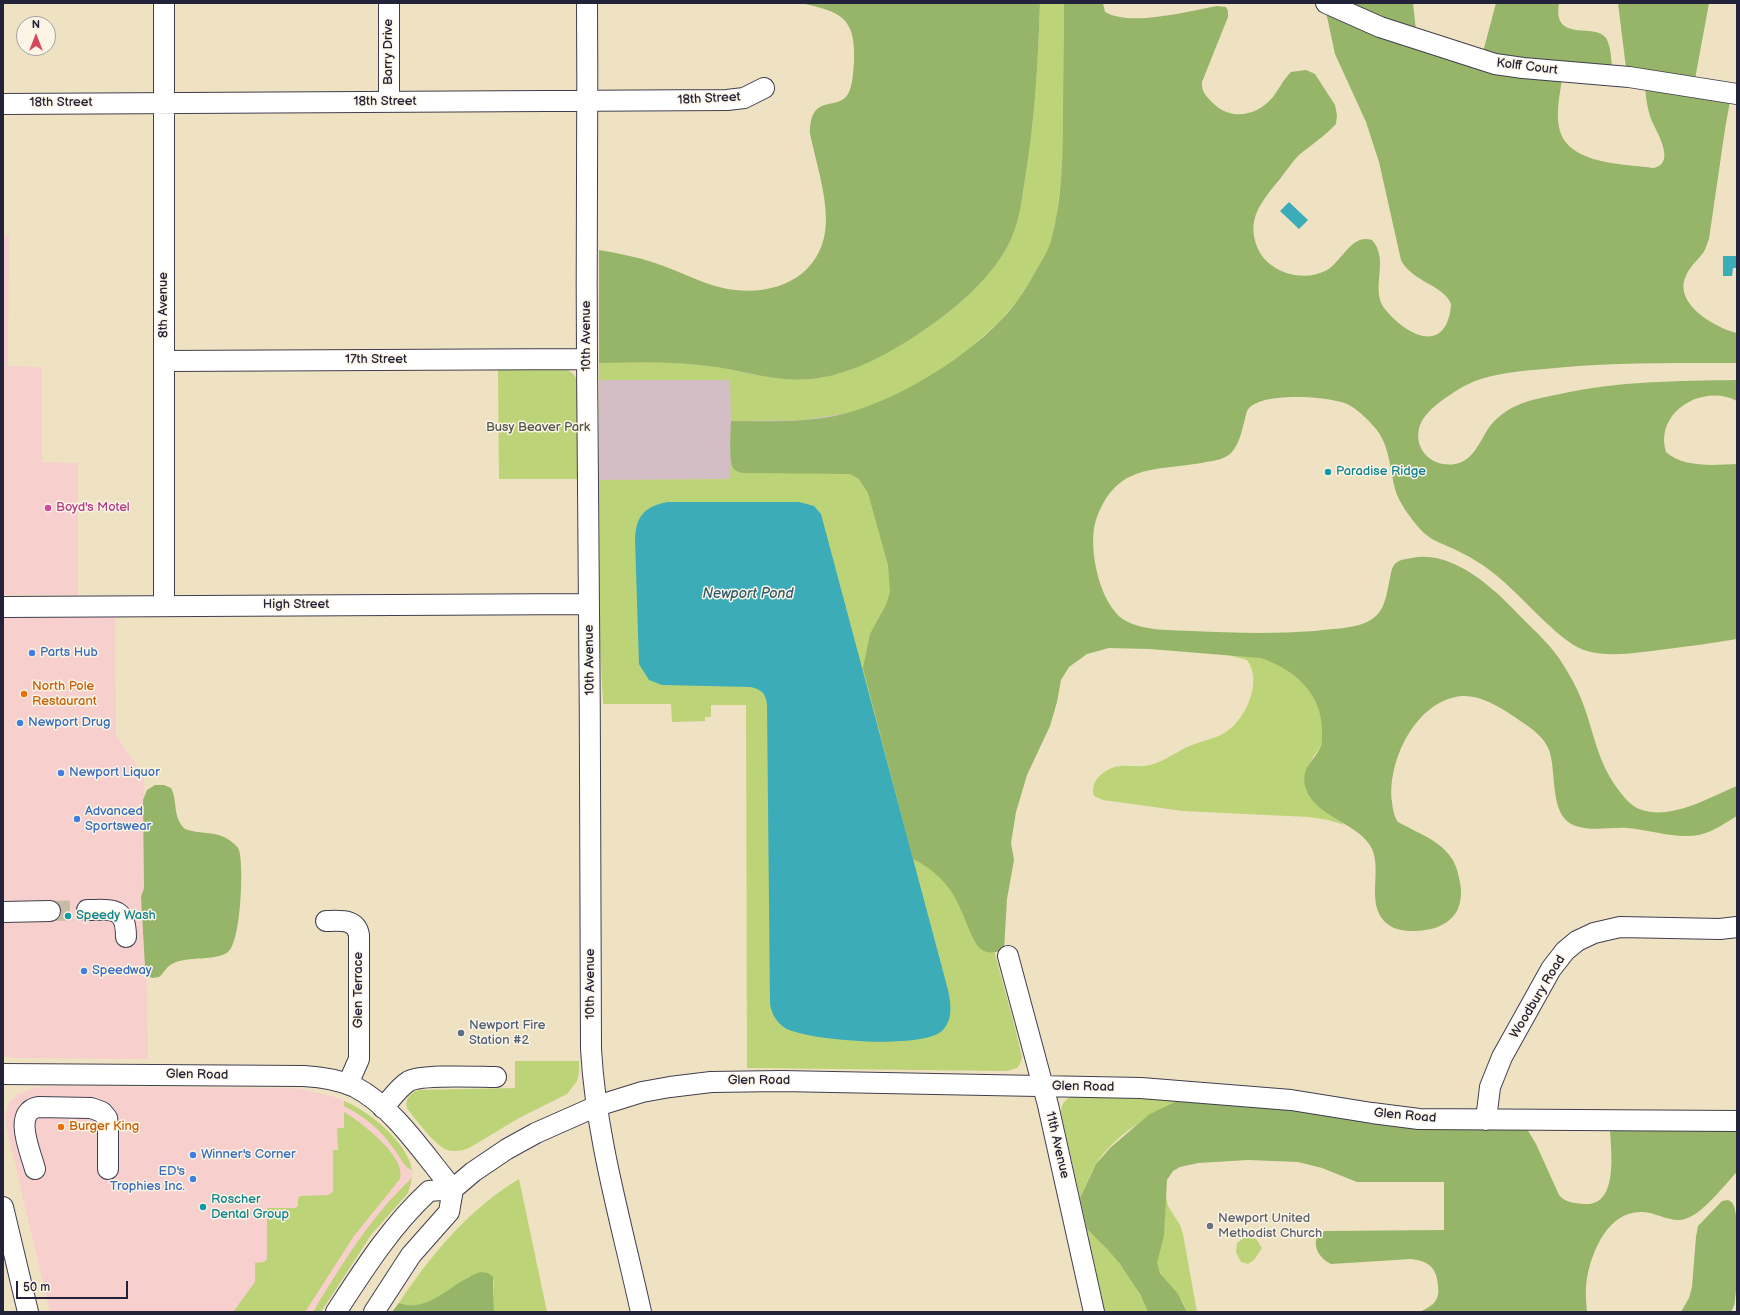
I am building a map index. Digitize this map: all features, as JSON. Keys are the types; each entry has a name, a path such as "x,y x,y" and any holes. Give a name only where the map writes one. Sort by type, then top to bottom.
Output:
{"street":[{"name":"8th Avenue","path":"164,3 164,606"},
{"name":"Barry Drive","path":"389,3 389,102"},
{"name":"10th Avenue","path":"588,3 587,359 591,704 591,1049 597,1106 607,1160 641,1312"},
{"name":"Kolff Court","path":"1326,3 1380,27 1495,64 1523,68 1629,77 1737,94"},
{"name":"18th Street","path":"3,104 588,102 734,100 749,96 764,88"},
{"name":"17th Street","path":"164,361 587,359"},
{"name":"High Street","path":"3,607 589,604"},
{"path":"87,910 112,911 120,913 125,922 126,937"},
{"path":"3,912 50,911"},
{"name":"Glen Terrace","path":"326,921 350,922 356,927 359,934 359,1059 356,1070 348,1084"},
{"name":"Woodbury Road","path":"1486,1120 1490,1087 1502,1057 1551,969 1565,951 1577,941 1594,933 1620,927 1720,929 1737,927"},
{"name":"11th Avenue","path":"1008,956 1043,1086 1094,1312"},
{"name":"Glen Road","path":"3,1074 304,1076 325,1078 348,1084 370,1096 405,1131 453,1189 484,1164 521,1141 597,1106 642,1092 710,1082 780,1081 1140,1088 1269,1097 1312,1102 1394,1117 1486,1120 1737,1121"},
{"path":"383,1108 404,1085 414,1079 427,1077 496,1077"},
{"path":"34,1169 24,1128 24,1119 27,1113 32,1109 91,1108 102,1112 108,1125 108,1169"},
{"path":"336,1312 377,1250 408,1211 429,1191 453,1189 449,1212 411,1255 374,1312"},
{"path":"3,1207 28,1312"}],"shaded area":[{"path":"3,235 9,235 8,366 42,367 42,462 78,463 78,595 3,595"},
{"path":"599,363 834,364 867,479 599,480"},
{"path":"115,617 116,735 144,777 148,1059 16,1058 3,1056 3,618"},
{"path":"53,1086 290,1088 331,1096 361,1109 388,1132 410,1160 412,1171 411,1186 408,1193 371,1235 321,1312 50,1312 5,1122 5,1116 8,1104 17,1094 33,1088"}],"green space":[{"path":"801,3 1040,3 1036,91 1022,201 1015,230 1004,252 984,280 944,316 905,343 865,364 838,374 810,379 783,379 694,364 599,363 599,250 641,259 664,266 714,286 742,291 760,290 793,280 806,270 817,257 823,240 826,210 823,188 810,134 811,121 814,113 819,108 837,102 848,94 851,87 854,47 849,26 843,19 826,10"},
{"path":"1040,3 1064,3 1063,164 1056,220 1052,239 1044,258 1018,300 1001,320 977,342 867,479 1022,1057 1017,1068 1007,1071 747,1068 746,705 711,705 711,717 705,717 705,721 672,722 671,704 603,704 600,645 599,480 730,479 731,457 732,465 743,473 846,473 859,479 848,413 803,420 731,421 730,380 599,380 599,363 681,363 721,368 783,379 810,379 838,374 879,357 917,335 944,316 984,280 995,266 1012,237 1017,223 1022,201 1034,113"},
{"path":"1064,3 1103,3 1105,12 1116,16 1129,18 1144,18 1176,14 1217,6 1226,7 1228,17 1202,82 1202,86 1206,95 1215,105 1230,113 1245,114 1260,108 1273,97 1283,81 1291,72 1306,70 1315,74 1335,105 1337,115 1336,124 1296,158 1267,195 1257,211 1253,228 1254,238 1258,249 1270,264 1279,270 1308,276 1327,270 1359,240 1372,240 1380,256 1379,292 1380,300 1384,308 1405,328 1423,336 1432,336 1440,333 1446,325 1451,304 1442,292 1412,273 1401,260 1379,162 1366,122 1335,54 1326,12 1562,78 1558,112 1560,131 1566,142 1575,151 1600,161 1654,168 1661,165 1664,159 1664,152 1649,113 1645,87 1730,101 1709,239 1704,251 1687,274 1684,288 1686,297 1699,314 1719,326 1737,333 1737,363 1641,363 1593,365 1492,376 1466,385 1437,404 1422,421 1418,434 1421,449 1432,460 1439,463 1455,464 1462,462 1472,454 1490,426 1499,416 1528,401 1603,386 1670,381 1737,380 1737,401 1724,396 1710,396 1696,399 1684,405 1674,414 1667,425 1664,438 1666,452 1681,461 1700,464 1737,464 1737,639 1627,654 1597,653 1578,647 1544,621 1488,569 1458,551 1437,542 1423,532 1402,505 1397,494 1393,482 1388,453 1379,433 1373,425 1356,409 1338,401 1325,399 1294,397 1264,400 1253,405 1247,411 1237,444 1231,453 1226,457 1212,461 1155,469 1127,478 1115,487 1105,501 1096,520 1093,545 1098,575 1103,590 1109,603 1117,614 1126,621 1142,627 1167,630 1284,633 1315,631 1359,625 1368,622 1379,613 1385,601 1391,572 1395,564 1398,562 1404,559 1423,557 1445,560 1455,564 1484,582 1496,592 1555,652 1573,681 1585,708 1599,754 1604,765 1617,788 1631,804 1638,809 1654,812 1678,810 1737,786 1737,816 1709,832 1690,836 1672,835 1627,828 1600,829 1573,825 1565,820 1560,812 1555,792 1549,750 1539,735 1511,714 1487,701 1471,696 1462,696 1446,700 1431,708 1418,720 1408,735 1400,751 1394,769 1392,802 1394,813 1398,822 1437,843 1451,857 1460,881 1460,902 1456,913 1452,918 1437,927 1420,931 1409,931 1394,928 1385,922 1379,914 1376,906 1376,867 1372,849 1366,840 1358,833 1319,807 1311,799 1306,789 1304,781 1306,769 1319,751 1321,745 1321,717 1311,694 1294,675 1272,662 1260,658 1150,649 1109,648 1087,654 1069,667 1061,680 1057,702 1050,726 1027,775 1016,812 1011,843 1014,860 1007,899 1004,950 986,952 977,945 957,900 947,886 935,873 913,859 863,668 870,634 886,605 890,592 888,565 868,493 859,479 850,474 746,473 736,471 732,466 731,460 731,421 809,420 835,416 879,402 946,366 985,336 1010,310 1027,286 1049,247 1058,207 1063,129"},
{"path":"1346,3 1413,3 1416,31"},
{"path":"1496,3 1559,3 1559,16 1562,24 1568,28 1601,34 1606,38 1610,48 1612,66 1523,60 1483,52"},
{"path":"1618,3 1709,3 1695,79 1626,68"},
{"name":"Busy Beaver Park","path":"498,369 564,369 570,371 574,375 578,386 578,479 499,479"},
{"path":"1228,655 1256,657 1273,661 1285,667 1295,675 1312,694 1318,706 1323,730 1320,748 1307,768 1305,779 1306,785 1311,796 1345,825 1309,817 1183,811 1103,800 1094,796 1093,787 1097,779 1108,770 1120,766 1151,765 1187,747 1221,735 1237,722 1249,702 1253,679 1252,669 1247,660"},
{"path":"155,785 164,785 171,788 178,819 185,829 216,834 228,839 237,846 240,859 241,887 239,920 236,934 228,952 216,957 178,961 170,965 159,977 152,978 148,976 145,966 141,897 144,888 143,800 147,790"},
{"path":"515,1061 579,1061 577,1081 567,1094 519,1118 469,1148 456,1151 447,1150 437,1143 407,1108 409,1096 413,1092 419,1090 515,1088"},
{"path":"1073,1096 1109,1096 1180,1100 1134,1126 1113,1143 1096,1164 1080,1198 1061,1112 1064,1102"},
{"path":"1179,1100 1527,1129 1536,1144 1559,1195 1567,1201 1584,1204 1595,1203 1603,1197 1608,1187 1611,1163 1610,1130 1737,1130 1737,1172 1706,1205 1692,1216 1685,1219 1675,1220 1643,1212 1631,1213 1612,1225 1598,1244 1589,1267 1586,1286 1587,1312 1420,1312 1433,1304 1437,1298 1438,1289 1436,1274 1431,1266 1411,1259 1331,1264 1320,1255 1316,1247 1316,1238 1318,1234 1325,1231 1444,1230 1444,1182 1357,1182 1322,1168 1298,1162 1248,1160 1198,1163 1180,1167 1173,1171 1167,1180 1164,1236 1157,1263 1160,1273 1178,1294 1187,1312 1148,1312 1140,1294 1120,1264 1087,1229 1080,1198 1096,1164 1110,1148 1150,1114"},
{"path":"344,1101 354,1105 386,1129 403,1149 412,1170 409,1169 378,1130 359,1114 344,1106"},
{"path":"344,1112 371,1132 390,1151 397,1161 400,1170 400,1179 354,1236 305,1312 233,1312 255,1282 255,1263 264,1262 267,1259 267,1208 295,1208 298,1206 298,1199 300,1196 328,1195 333,1192 333,1150 338,1150 337,1128 344,1128"},
{"path":"412,1178 408,1193 371,1235 321,1312 313,1312 370,1224"},
{"path":"519,1179 547,1312 494,1312 494,1281 469,1276 445,1294 427,1303 417,1306 408,1306 399,1303 437,1251 467,1219 484,1204"},
{"path":"1165,1192 1168,1206 1180,1225 1183,1234 1197,1312 1187,1312 1183,1303 1157,1268 1157,1257 1164,1236"},
{"path":"1728,1200 1733,1203 1738,1235 1737,1280 1733,1308 1731,1312 1681,1312 1689,1298 1692,1287 1698,1226 1722,1201"},
{"path":"1087,1229 1122,1267 1137,1289 1148,1312 1105,1312"},
{"path":"1245,1237 1256,1239 1262,1248 1254,1260 1248,1264 1241,1262 1236,1252 1237,1243"},
{"path":"481,1272 488,1273 493,1277 494,1312 392,1312 399,1303 410,1305 421,1304 432,1300 462,1281"}],"water":[{"path":"1289,202 1308,220 1299,229 1280,211"},
{"path":"1723,256 1737,256 1737,268 1733,268 1732,276 1723,276"},
{"name":"Newport Pond","path":"668,502 799,502 814,506 821,514 948,990 950,1016 943,1030 932,1036 914,1040 891,1042 840,1040 817,1037 798,1033 785,1028 779,1023 773,1014 770,1003 767,705 765,697 760,690 750,687 662,685 649,680 639,664 635,539 637,524 643,513 648,509"}],"tunnel":[{"path":"50,911 87,910"}],"place":[{"name":"Paradise Ridge","path":"1328,472"},
{"name":"Boyd's Motel","path":"48,508"},
{"name":"Parts Hub","path":"32,653"},
{"name":"North Pole Restaurant","path":"24,694"},
{"name":"Newport Drug","path":"20,723"},
{"name":"Newport Liquor","path":"61,773"},
{"name":"Advanced Sportswear","path":"77,819"},
{"name":"Speedy Wash","path":"68,916"},
{"name":"Speedway","path":"84,971"},
{"name":"Newport Fire Station #2","path":"461,1033"},
{"name":"Burger King","path":"61,1127"},
{"name":"Winner's Corner","path":"193,1155"},
{"name":"ED's Trophies Inc.","path":"193,1179"},
{"name":"Roscher Dental Group","path":"203,1207"},
{"name":"Newport United Methodist Church","path":"1210,1226"}]}
